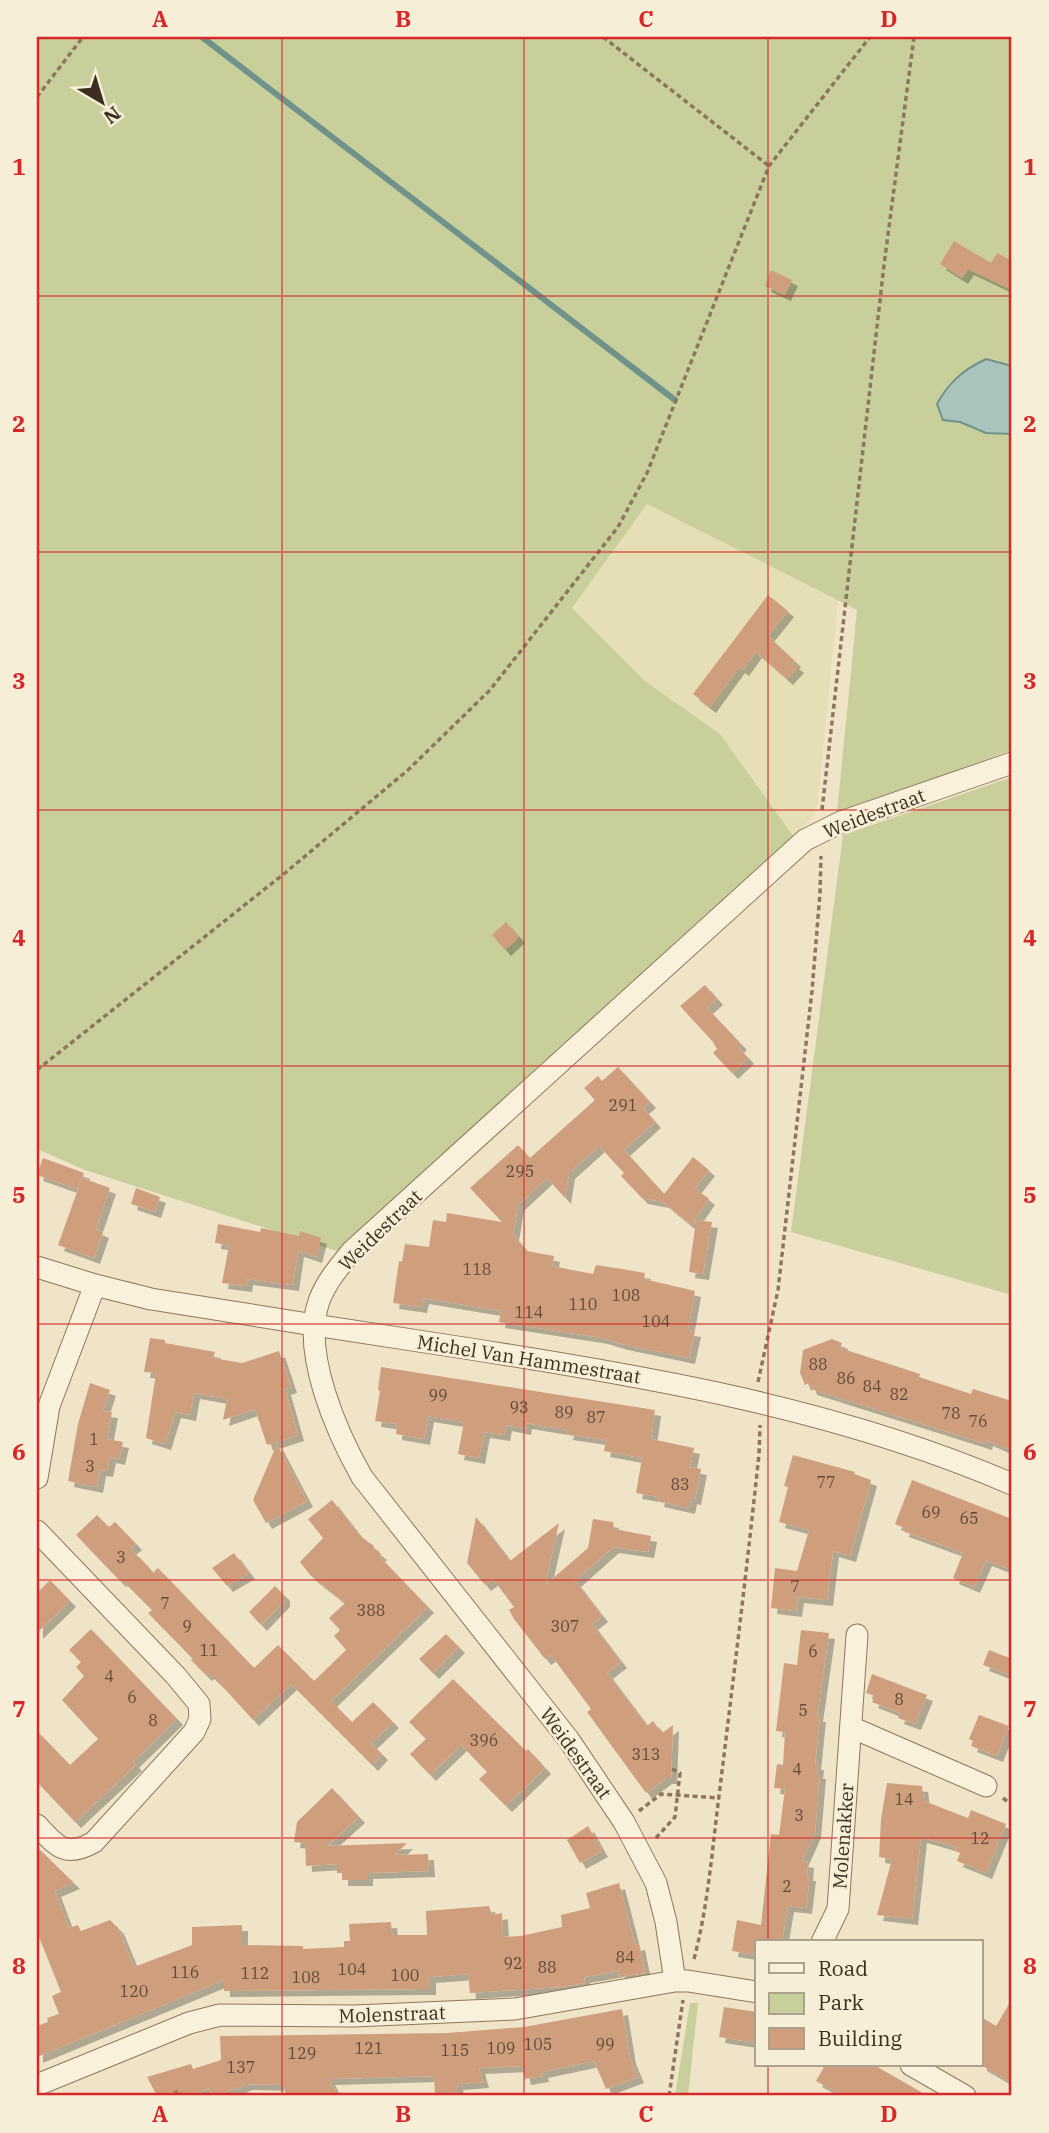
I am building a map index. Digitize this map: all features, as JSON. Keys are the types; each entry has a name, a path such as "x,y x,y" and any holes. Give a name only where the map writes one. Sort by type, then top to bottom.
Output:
{"street":[{"name":"Weidestraat","path":"682,1981 656,1883 624,1822 569,1740 362,1477 343,1443 329,1406 315,1348 313,1325 319,1302 336,1270 352,1251 805,840 821,831 1012,763"},
{"name":"Michel Van Hammestraat","path":"37,1266 95,1285 151,1299 620,1372 758,1401 874,1434 1012,1485"},
{"path":"37,1478 49,1406 95,1285"},
{"path":"37,1531 176,1676 199,1704 200,1719 194,1732 94,1842 80,1850 64,1849 37,1825"},
{"name":"Molenakker","path":"823,1940 838,1909 857,1635"},
{"path":"851,1727 986,1786"},
{"name":"Molenstraat","path":"37,2085 188,2023 220,2015 354,2016 515,2009 682,1981 755,1992"},
{"path":"913,2066 965,2096"}],"path":[{"path":"37,97 83,37"},
{"path":"603,37 769,166"},
{"path":"37,1070 285,873 408,770 490,690 618,527 647,474 769,166 870,37"},
{"path":"669,2096 682,1981 700,1933 760,1454 758,1377 778,1290 816,945 821,831 845,601 914,37"},
{"path":"643,1856 675,1817 680,1773 672,1769"},
{"path":"624,1822 661,1794 719,1798"}],"shaded area":[{"path":"647,504 838,601 818,801 815,814 794,837 720,734 645,681 572,608"}],"green space":[{"path":"37,37 1012,37 1012,750 837,813 857,610 647,504 572,608 645,681 720,734 794,837 340,1252 85,1170 37,1149"},
{"path":"1012,777 1012,1295 791,1232 843,835"},
{"path":"690,2003 698,2003 688,2096 675,2096"}],"water":[{"path":"986,359 1012,366 1012,434 986,433 960,422 943,420 937,404 957,377"}],"building":[{"path":"954,241 991,263 997,253 1012,261 1012,290 968,269 962,278 940,264"},
{"path":"771,270 792,280 785,295 765,286"},
{"path":"768,595 788,611 768,636 798,667 787,679 756,652 743,670 739,667 710,707 693,694"},
{"path":"506,922 519,937 505,950 492,935"},
{"path":"705,985 717,999 707,1008 741,1044 738,1047 748,1058 732,1073 713,1053 717,1049 713,1042 680,1006"},
{"path":"618,1067 650,1102 643,1108 655,1122 624,1150 664,1194 693,1157 709,1170 695,1188 709,1199 691,1225 663,1202 642,1198 621,1176 624,1173 599,1146 569,1173 565,1198 547,1178 518,1205 513,1235 527,1251 554,1256 552,1266 593,1274 596,1265 645,1273 644,1279 695,1291 688,1330 695,1331 689,1358 602,1338 499,1322 501,1311 423,1298 421,1307 393,1303 399,1261 402,1262 405,1244 429,1247 433,1220 446,1222 447,1213 502,1222 470,1188 518,1145 530,1158 595,1100 584,1088 598,1076 602,1081"},
{"path":"43,1158 84,1173 77,1189 37,1175"},
{"path":"82,1178 110,1188 96,1229 103,1232 94,1258 58,1245"},
{"path":"136,1188 160,1197 155,1212 131,1204"},
{"path":"696,1220 712,1222 703,1274 689,1272"},
{"path":"218,1224 260,1232 261,1228 299,1236 300,1231 321,1238 316,1257 298,1251 293,1285 247,1279 246,1286 222,1283 229,1245 215,1243"},
{"path":"150,1338 215,1352 213,1358 242,1363 279,1351 291,1387 285,1389 298,1435 267,1445 255,1409 223,1420 227,1399 194,1393 190,1415 175,1412 165,1444 146,1438 156,1373 144,1372"},
{"path":"832,1339 842,1343 840,1348 920,1374 919,1377 971,1394 973,1389 1012,1401 1012,1451 987,1440 986,1444 811,1389 809,1383 805,1385 800,1373 803,1350"},
{"path":"381,1367 655,1410 651,1439 694,1448 690,1467 701,1469 695,1499 691,1498 689,1508 658,1501 659,1497 636,1493 642,1458 604,1451 606,1440 567,1434 568,1430 526,1423 525,1429 506,1425 504,1435 484,1432 479,1458 458,1454 464,1422 428,1416 424,1439 396,1434 397,1424 375,1421"},
{"path":"90,1383 110,1390 103,1411 112,1412 107,1439 123,1442 119,1459 110,1457 107,1471 100,1470 97,1487 68,1481 78,1424"},
{"path":"277,1444 307,1501 266,1523 253,1500"},
{"path":"793,1455 855,1472 854,1474 871,1480 850,1556 833,1551 827,1600 798,1597 796,1611 771,1608 775,1568 797,1571 809,1530 779,1522 788,1487 784,1486"},
{"path":"912,1480 1012,1519 1012,1570 986,1560 974,1587 953,1578 963,1553 903,1531 904,1528 895,1524"},
{"path":"332,1500 360,1536 374,1546 381,1554 379,1556 428,1607 331,1701 352,1722 373,1702 393,1722 371,1743 382,1754 372,1765 291,1684 253,1720 223,1687 191,1660 193,1659 148,1613 152,1610 76,1535 97,1515 109,1527 115,1522 136,1544 130,1549 153,1573 158,1568 254,1668 278,1645 314,1681 346,1650 334,1636 340,1630 329,1618 345,1603 310,1575 300,1562 323,1538 308,1519"},
{"path":"476,1517 510,1561 559,1523 545,1585 588,1548 593,1519 613,1522 614,1529 651,1536 648,1552 613,1547 575,1581 602,1616 592,1624 621,1662 607,1673 647,1726 653,1721 662,1733 673,1725 671,1778 666,1778 646,1793 587,1712 591,1709 551,1655 545,1659 514,1619 509,1610 514,1607 493,1579 485,1585 467,1563"},
{"path":"234,1553 249,1573 227,1586 212,1568"},
{"path":"50,1580 70,1601 37,1633 37,1593"},
{"path":"275,1586 284,1595 284,1601 261,1625 249,1612"},
{"path":"91,1629 177,1719 133,1762 136,1765 75,1822 37,1782 37,1731 70,1765 98,1739 62,1700 84,1676 76,1667 81,1662 69,1650"},
{"path":"801,1630 829,1633 817,1716 820,1716 815,1764 818,1764 817,1773 820,1773 815,1832 802,1861 808,1862 807,1875 810,1875 806,1908 788,1906 782,1940 755,1940 755,1955 732,1951 737,1920 761,1925 771,1834 779,1835 785,1789 774,1788 777,1764 783,1765 785,1732 776,1731 784,1663 797,1665"},
{"path":"446,1634 459,1647 433,1673 419,1659"},
{"path":"989,1650 1012,1659 1012,1676 983,1665"},
{"path":"872,1674 927,1695 915,1724 898,1718 900,1713 872,1702 875,1696 866,1693"},
{"path":"453,1679 545,1768 506,1806 479,1779 487,1772 461,1745 430,1775 410,1754 426,1739 409,1722"},
{"path":"979,1715 1009,1726 997,1756 971,1746 973,1741 969,1739"},
{"path":"887,1783 922,1786 924,1801 968,1818 971,1810 1006,1824 986,1873 957,1861 960,1853 955,1851 956,1847 921,1837 912,1919 877,1915 892,1859 879,1857"},
{"path":"332,1788 359,1817 327,1846 407,1843 395,1855 428,1854 429,1871 367,1873 367,1880 342,1880 342,1873 337,1873 337,1864 306,1866 305,1843 294,1842 297,1822"},
{"path":"588,1826 602,1851 580,1863 567,1840"},
{"path":"37,1847 74,1883 55,1891 69,1928 78,1925 81,1931 110,1920 118,1928 134,1967 192,1945 192,1927 242,1925 242,1945 303,1946 303,1949 344,1947 344,1941 350,1941 349,1924 391,1922 394,1935 427,1935 426,1911 489,1906 492,1915 502,1913 503,1937 521,1936 562,1927 561,1915 590,1908 586,1893 619,1883 635,1945 639,1944 645,1973 620,1977 619,1971 584,1977 585,1983 560,1987 470,1993 468,1974 430,1977 430,1989 224,1991 224,1980 37,2057 37,2026 48,2022 47,2018 59,2014 52,1996 61,1992 37,1932"},
{"path":"1012,1999 1012,2083 982,2066 982,2018 996,2026"},
{"path":"724,2007 755,2012 755,2043 719,2037"},
{"path":"622,2009 630,2058 638,2077 606,2089 594,2061 542,2072 543,2076 525,2079 522,2066 479,2068 483,2082 457,2084 458,2092 435,2094 434,2076 329,2079 338,2096 286,2096 284,2085 247,2084 215,2096 212,2096 209,2088 191,2096 157,2096 147,2077 191,2064 193,2069 221,2060 220,2036 447,2033 524,2027"},
{"path":"824,2066 876,2066 928,2096 843,2096 816,2081"}],"waterway":[{"path":"202,37 675,400"}]}
